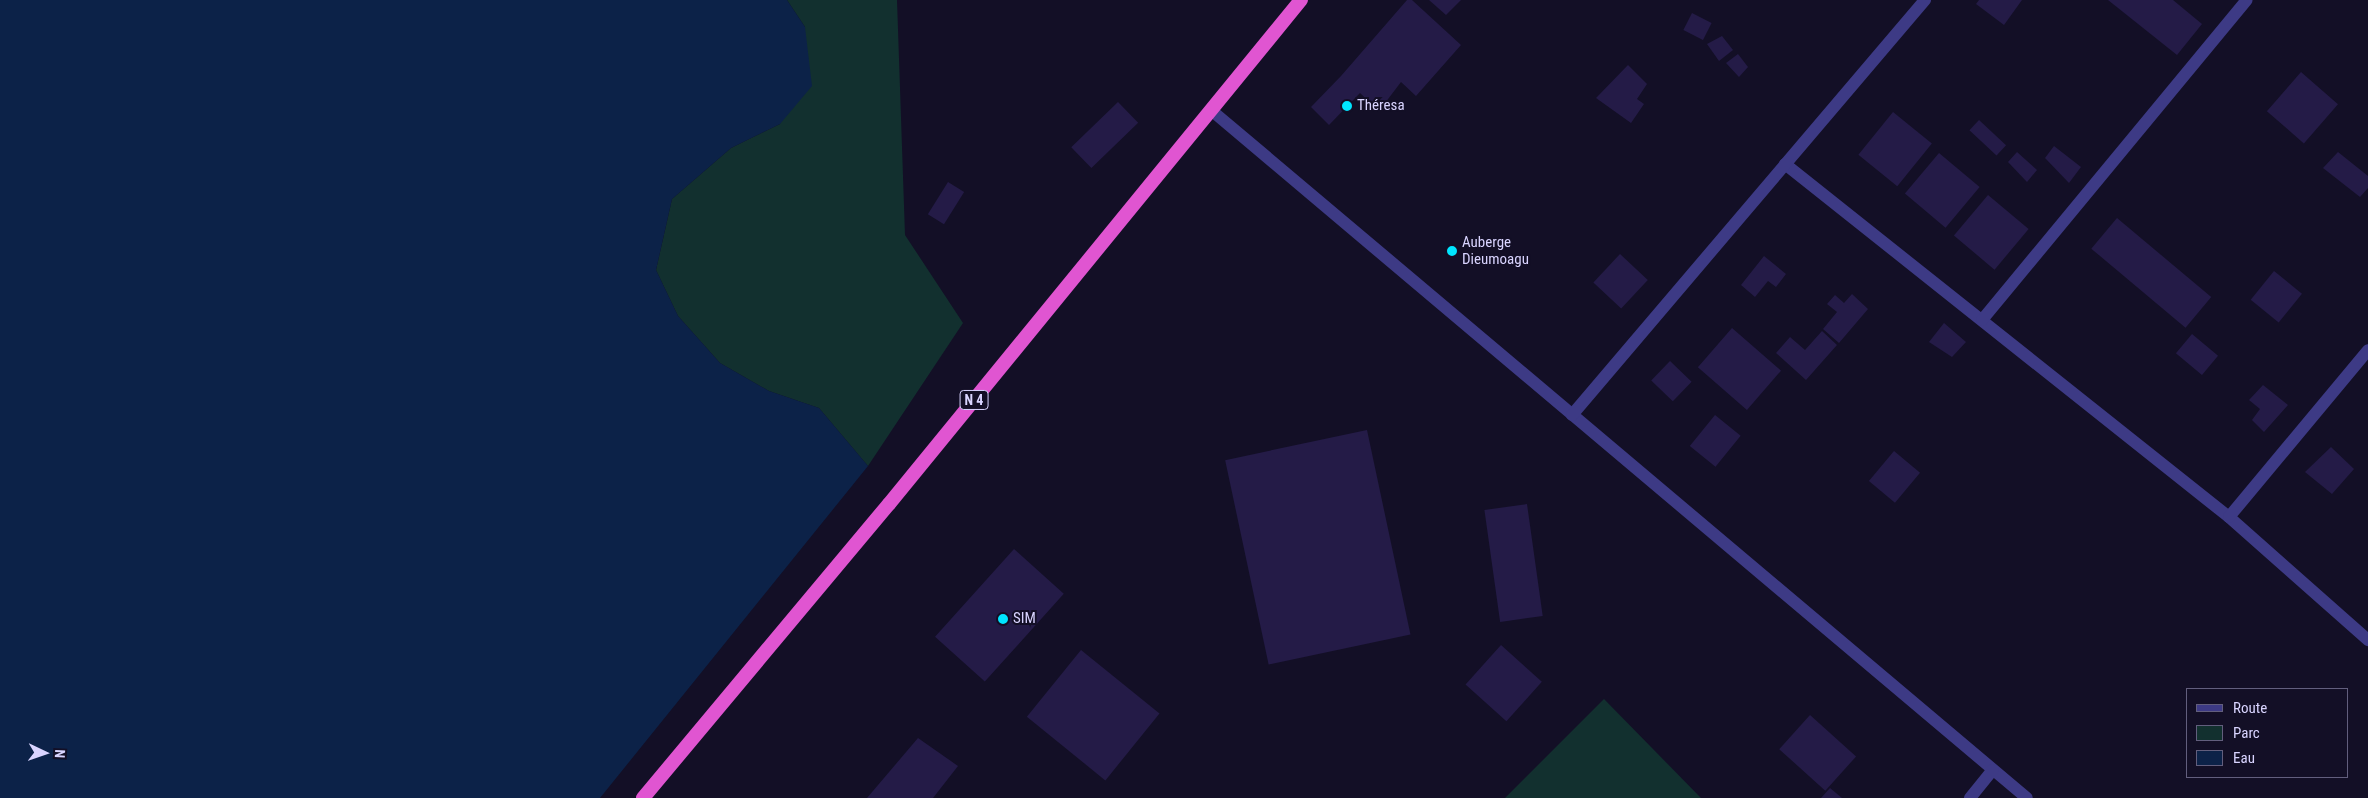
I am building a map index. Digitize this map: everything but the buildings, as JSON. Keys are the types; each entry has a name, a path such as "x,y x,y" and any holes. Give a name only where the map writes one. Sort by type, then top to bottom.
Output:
{"highway":[{"name":"N 4","path":"643,798 889,504 1301,0"}],"street":[{"path":"1572,415 1925,0"},
{"path":"1982,320 2247,0"},
{"path":"1210,110 2027,798"},
{"path":"1785,164 2229,517 2368,640"},
{"path":"2229,517 2368,350"},
{"path":"1970,798 1993,770"}],"green space":[{"path":"787,0 897,0 905,235 963,323 868,466 819,408 769,391 720,363 678,316 656,270 672,199 731,148 780,124 805,27"},
{"path":"1604,699 1701,798 1505,798"}],"water":[{"path":"0,0 787,0 805,27 812,86 780,124 731,148 672,199 656,270 678,316 720,363 769,391 819,408 868,466 600,798 0,798"}],"place":[{"name":"Théresa","path":"1347,106"},
{"name":"Auberge Dieumoagu","path":"1452,251"},
{"name":"SIM","path":"1003,619"}]}
